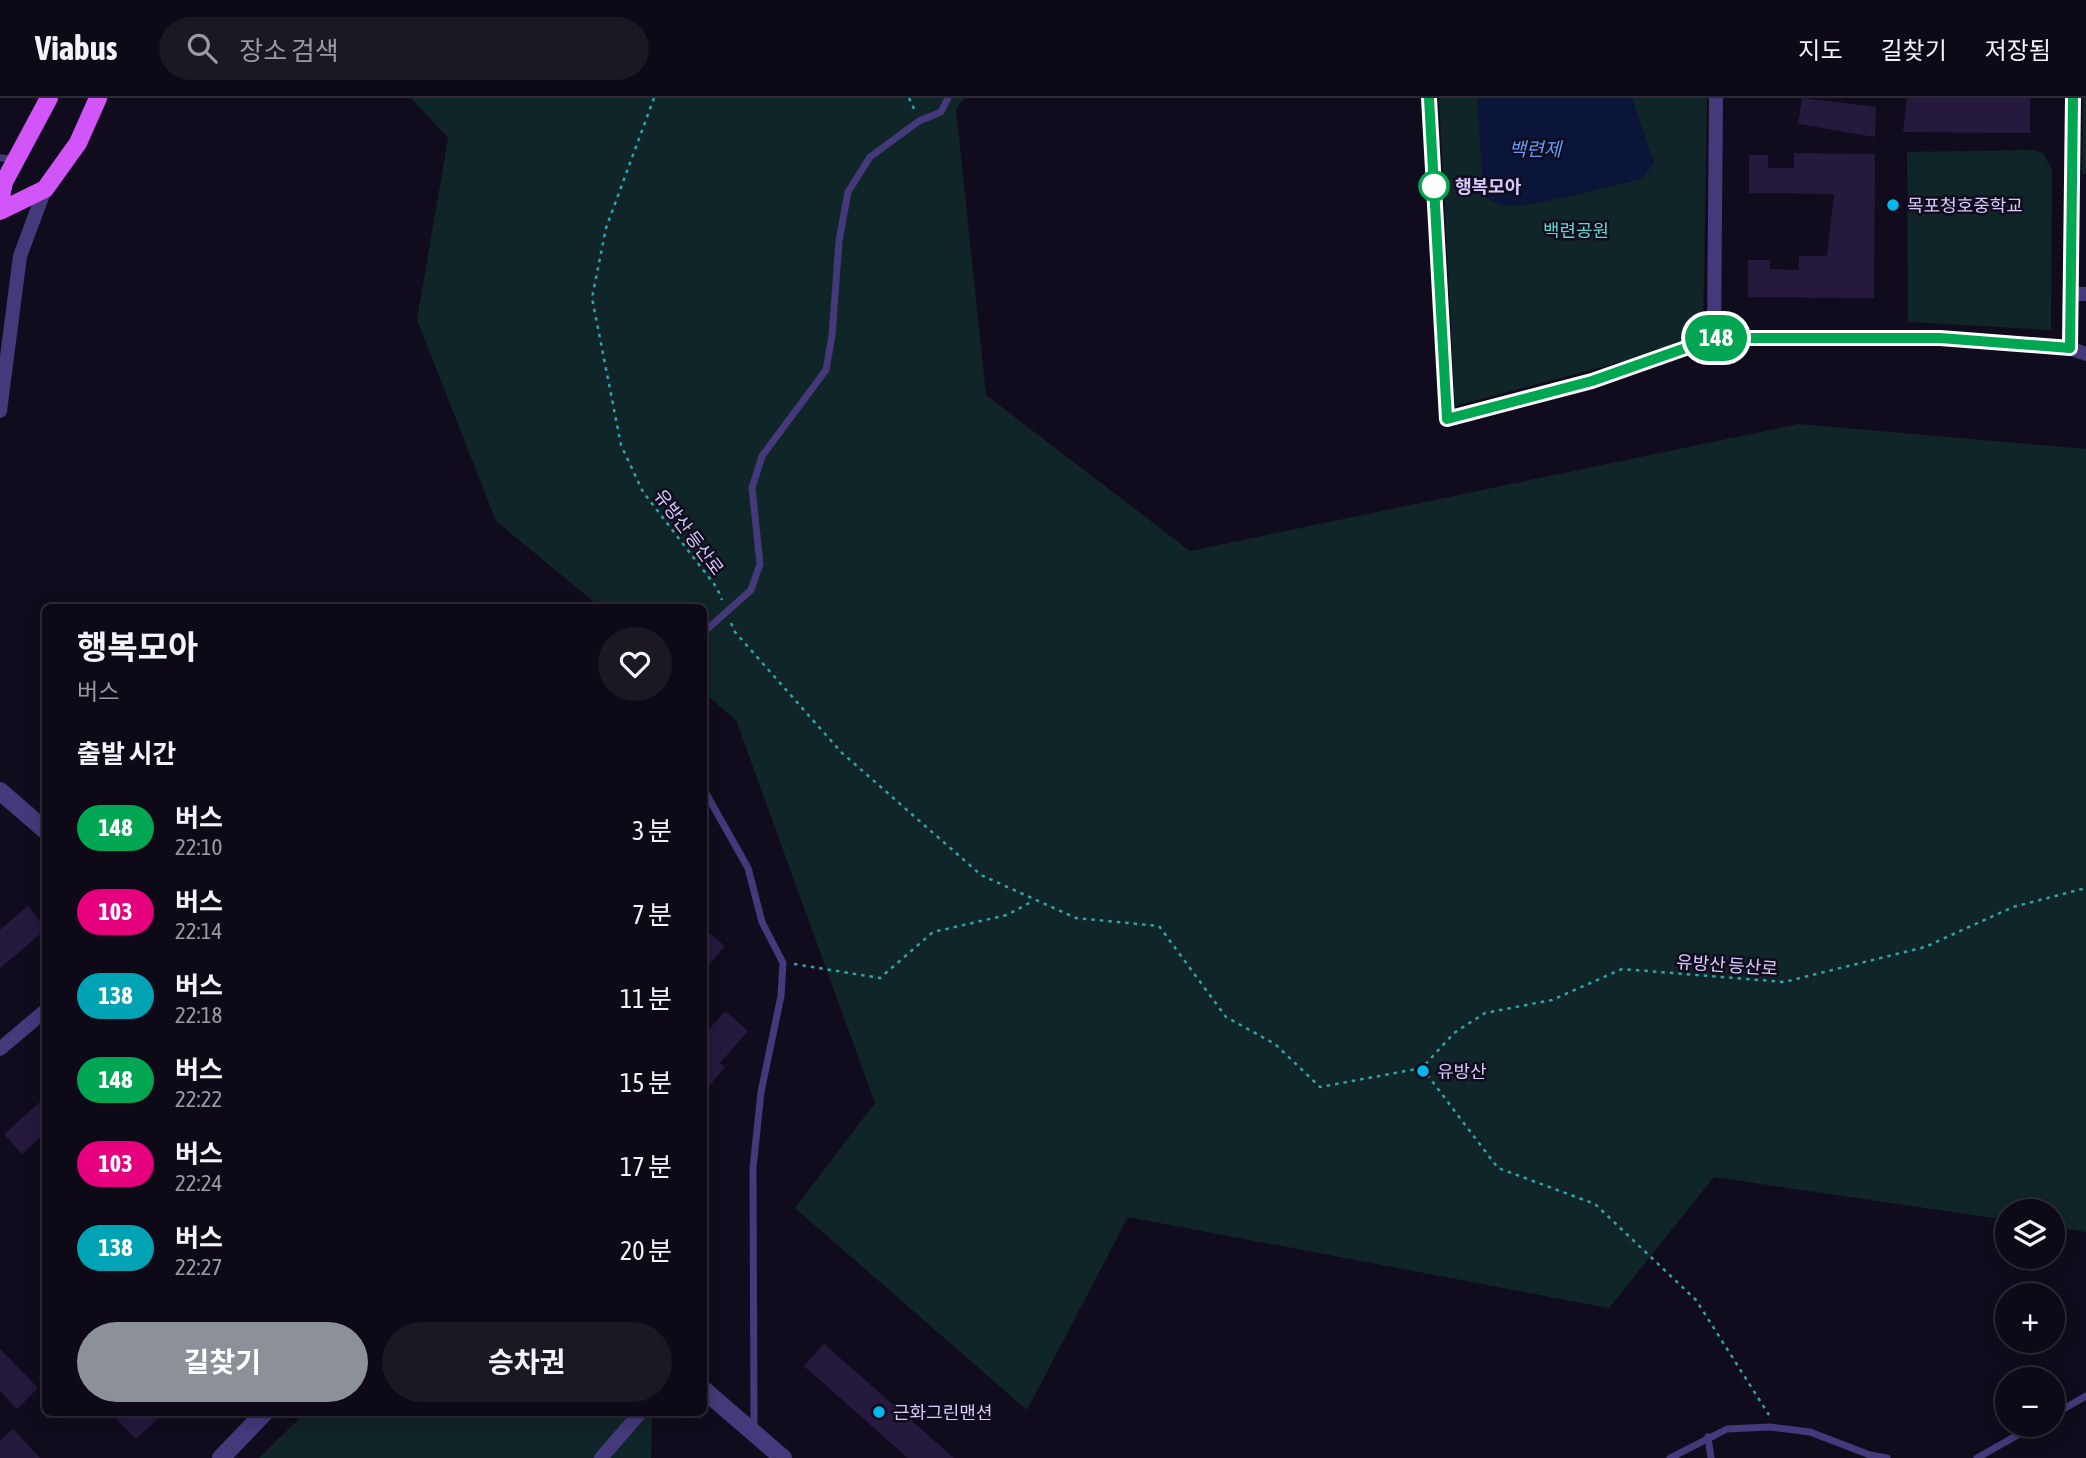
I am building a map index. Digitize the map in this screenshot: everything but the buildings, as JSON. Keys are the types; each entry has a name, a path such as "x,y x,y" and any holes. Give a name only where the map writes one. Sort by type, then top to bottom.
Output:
{"main road":[{"path":"0,202 9,159 49,98"},
{"path":"0,211 45,189 78,143 98,98"}],"street":[{"path":"1429,98 1447,419 1592,381 1714,338 1940,338 2070,348 2086,354"},
{"path":"1714,338 1716,98"},
{"path":"2070,348 2079,294 2080,187 2073,98"},
{"path":"0,411 20,256 45,189"},
{"path":"0,790 42,827"},
{"path":"0,1049 42,1013"},
{"path":"707,1393 783,1458"},
{"path":"221,1458 261,1416"},
{"path":"601,1458 638,1416"}],"lane":[{"path":"707,629 751,590 760,565 751,488 761,456 826,370 832,336 839,241 848,192 870,158 919,121 941,112 948,98"},
{"path":"707,795 748,868 761,922 783,962 782,996 761,1093 753,1168 754,1434"},
{"path":"2065,1408 2086,1396"},
{"path":"1670,1458 1727,1429 1770,1427 1810,1432 1870,1455 1887,1458"},
{"path":"1708,1437 1711,1458"},
{"path":"1977,1458 2014,1437"}],"path":[{"name":"유방산 등산로","path":"654,98 606,229 592,298 621,445 643,492 717,588 735,632 841,752 981,875 1033,901 1076,918 1159,926 1226,1017 1275,1044 1320,1087 1422,1068 1454,1033 1485,1013 1552,1000 1622,969 1784,982 1925,947 2013,907 2086,888"},
{"path":"783,962 880,978 933,932 1007,915 1033,901"},
{"path":"1422,1068 1498,1168 1595,1204 1696,1300 1771,1417 1770,1427"}],"green space":[{"path":"411,98 964,98 956,109 986,395 1190,551 1799,424 2086,449 2086,1232 2065,1229 2065,1199 1995,1199 1995,1218 1714,1177 1609,1308 1128,1217 1027,1410 795,1208 875,1103 736,720 707,696 707,604 596,604 496,521 417,320 448,138"},
{"name":"백련공원","path":"1439,98 1707,98 1703,340 1455,406"},
{"path":"2083,98 2086,98 2086,174 2082,174"},
{"path":"2033,150 2043,153 2052,170 2051,330 1908,322 1907,152"},
{"path":"302,1416 649,1416 652,1419 651,1458 259,1458"}],"water":[{"name":"백련제","path":"1477,98 1632,98 1654,163 1642,179 1549,201 1513,206 1498,204 1488,197 1483,188"}],"bus line":[{"name":"148","path":"1429,98 1447,419 1592,381 1714,338 1940,338 2070,348 2073,98"}],"place":[{"name":"행복모아","path":"1434,186"},
{"name":"목포청호중학교","path":"1893,205"},
{"name":"유방산","path":"1423,1071"},
{"name":"근화그린맨션","path":"879,1412"}]}
